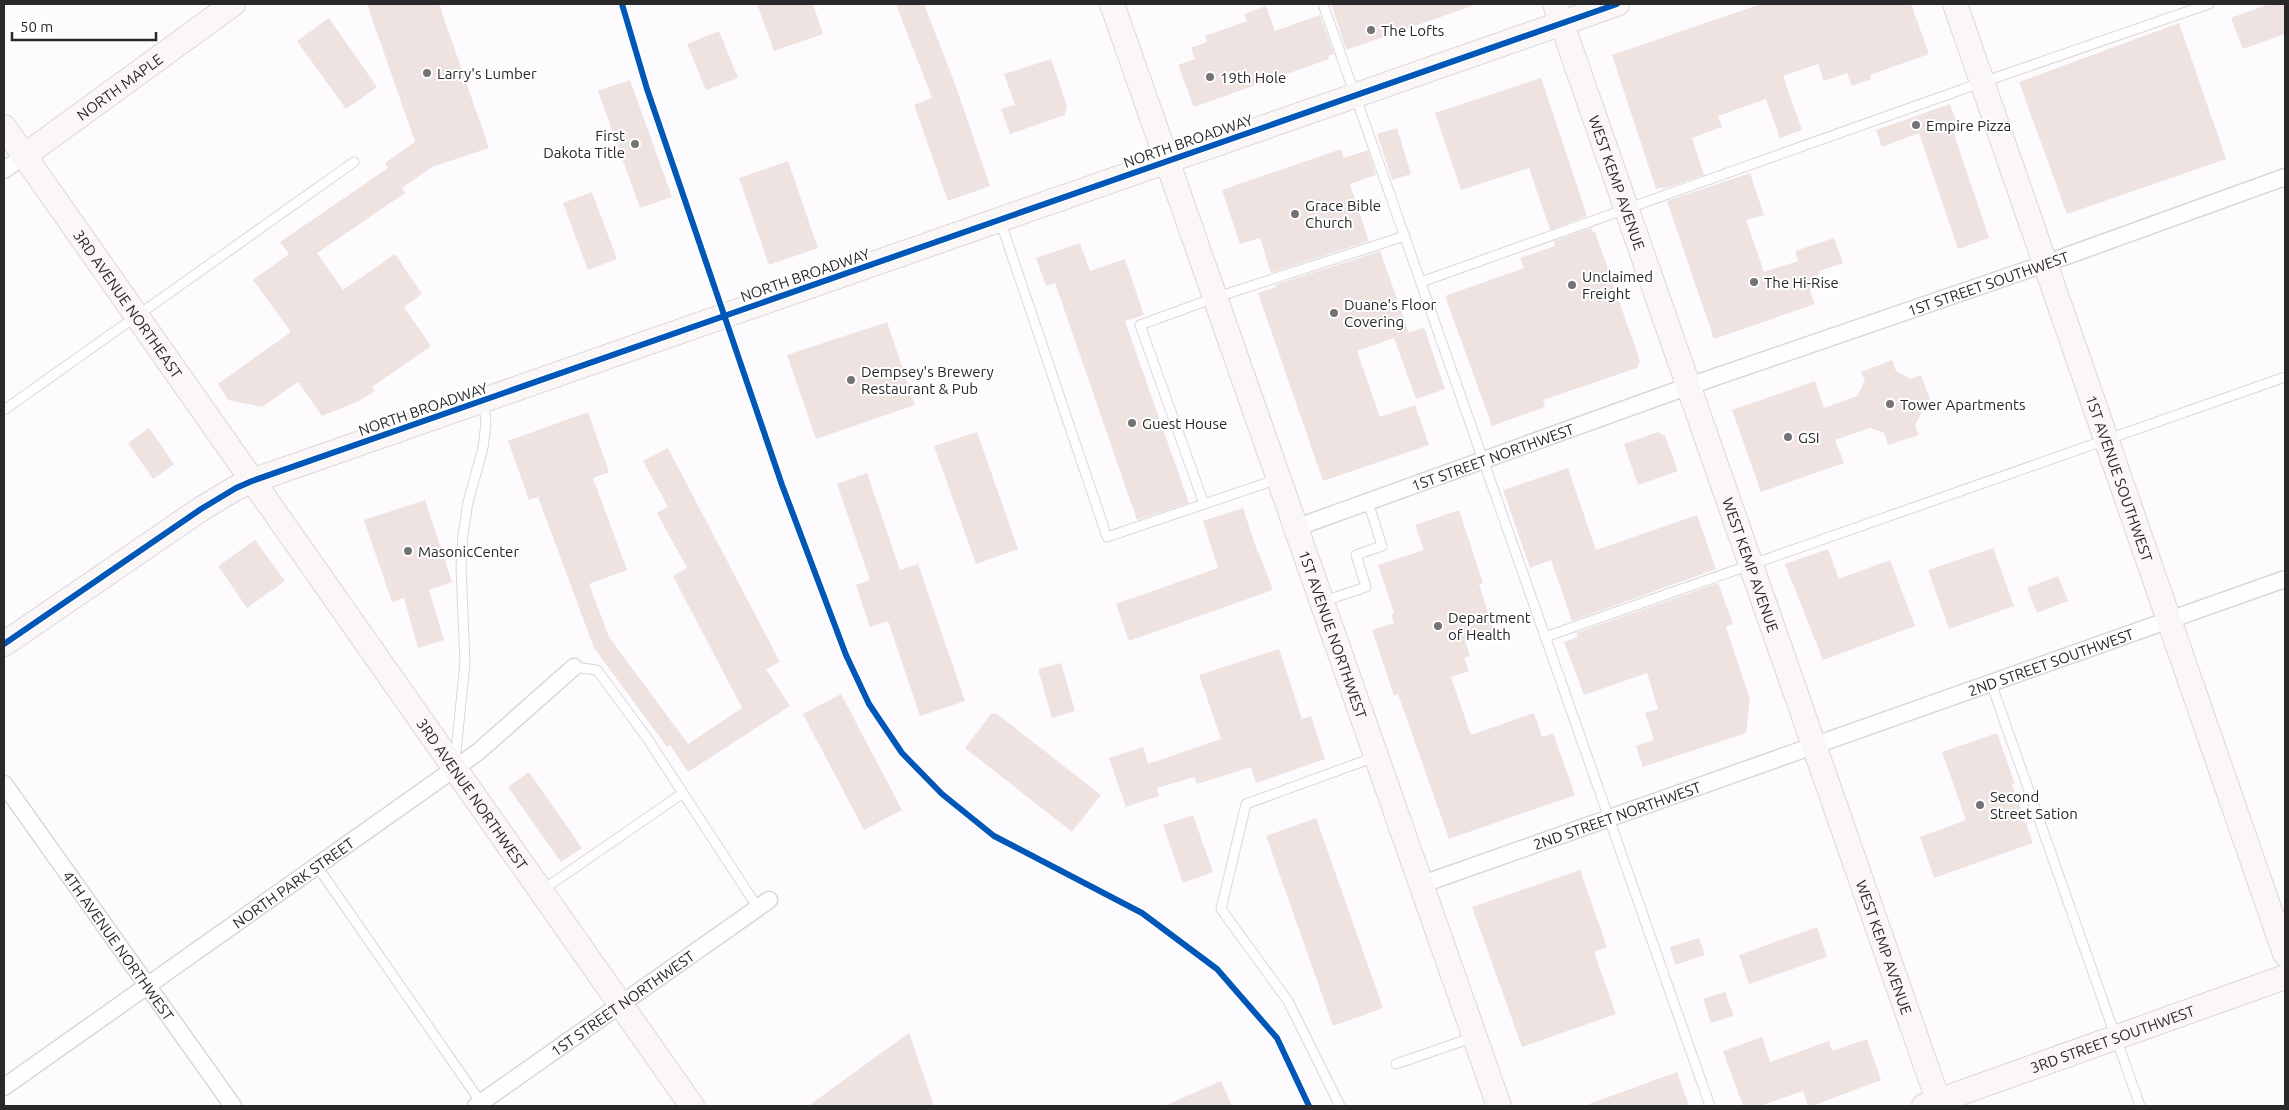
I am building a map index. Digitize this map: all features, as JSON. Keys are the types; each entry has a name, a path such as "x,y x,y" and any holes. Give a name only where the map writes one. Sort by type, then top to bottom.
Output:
{"street":[{"name":"NORTH MAPLE","path":"4,170 234,4"},
{"name":"1ST AVENUE NORTHWEST","path":"1112,4 1499,1106"},
{"name":"NORTH BROADWAY","path":"4,644 201,508 252,481 1356,96 1559,14 1617,4"},
{"name":"1ST AVENUE SOUTHWEST","path":"1955,4 2047,263 2285,954"},
{"name":"WEST KEMP AVENUE","path":"1559,14 1815,745 1934,1104"},
{"name":"3RD AVENUE NORTHEAST","path":"4,127 252,481"},
{"name":"1ST STREET SOUTHWEST","path":"1689,386 2047,263 2285,177"},
{"name":"1ST STREET NORTHWEST","path":"1295,528 1689,386"},
{"name":"3RD AVENUE NORTHWEST","path":"252,481 692,1106"},
{"name":"2ND STREET SOUTHWEST","path":"1815,745 2285,579"},
{"name":"NORTH PARK STREET","path":"4,1087 454,769 502,733 574,667"},
{"name":"2ND STREET NORTHWEST","path":"1420,885 1815,745"},
{"name":"4TH AVENUE NORTHWEST","path":"4,784 233,1106"},
{"name":"1ST STREET NORTHWEST","path":"480,1105 620,1003 763,904"},
{"name":"3RD STREET SOUTHWEST","path":"1934,1104 2285,977"}],"lane":[{"path":"1323,4 1710,1106"},
{"path":"1421,282 1983,82 2209,4"},
{"path":"4,410 354,162"},
{"path":"1000,220 1107,537 1278,479"},
{"path":"1204,504 1140,325 1214,298 1405,236"},
{"path":"1545,637 2285,377"},
{"path":"454,769 465,663 461,567 463,534 468,502 483,448 486,423 484,401"},
{"path":"1321,602 1366,587 1356,555 1382,546 1368,502"},
{"path":"574,667 597,670 763,904"},
{"path":"1991,684 2140,1106"},
{"path":"1340,1106 1288,1001 1221,909 1246,804 1375,757"},
{"path":"541,891 683,793"},
{"path":"317,866 480,1105"},
{"path":"1396,1064 1474,1037"}],"building":[{"path":"367,4 439,4 489,148 432,167 402,188 405,193 317,253 343,290 395,254 422,294 404,307 431,346 372,387 375,391 359,401 322,416 298,382 262,407 228,400 218,384 291,332 253,280 289,254 280,242 388,168 385,163 415,142"},
{"path":"757,4 813,4 823,34 774,51"},
{"path":"896,4 924,4 955,84 990,186 948,201 914,105 932,98"},
{"name":"The Lofts","path":"1331,4 1472,4 1472,6 1346,50"},
{"path":"1761,4 1911,4 1929,54 1870,75 1871,79 1852,86 1847,73 1824,81 1818,64 1783,76 1802,130 1780,138 1766,99 1718,116 1722,127 1692,138 1704,175 1663,189 1662,187 1656,189 1612,55"},
{"path":"2269,4 2285,4 2285,34 2243,49 2231,18"},
{"path":"1266,6 1275,31 1320,15 1334,54 1328,56 1329,59 1194,107 1178,65 1195,59 1191,48 1207,42 1205,36 1247,21 1244,14"},
{"path":"329,18 377,87 346,109 297,41"},
{"path":"2179,23 2226,159 2067,214 2019,82"},
{"path":"719,31 738,78 706,90 687,44"},
{"path":"1051,59 1067,106 1065,115 1010,134 1001,109 1015,105 1004,74"},
{"path":"1541,78 1587,216 1550,230 1529,168 1461,190 1435,113"},
{"name":"First Dakota Title","path":"630,80 672,197 640,208 598,91"},
{"path":"1950,104 1956,120 1950,122 1989,238 1958,249 1919,133 1882,147 1876,130"},
{"path":"1397,128 1411,174 1392,180 1377,134"},
{"path":"1341,149 1344,158 1368,150 1376,175 1350,184 1369,241 1271,273 1260,238 1240,244 1222,190"},
{"path":"788,161 818,248 769,265 739,178"},
{"name":"The Hi-Rise","path":"1750,173 1764,215 1746,220 1764,272 1798,261 1795,251 1834,238 1843,263 1820,271 1810,291 1815,304 1714,339 1667,201"},
{"path":"592,192 617,259 588,270 563,203"},
{"path":"1591,228 1595,232 1640,361 1637,368 1543,400 1545,407 1492,426 1445,296 1524,268 1520,258 1555,246 1554,241"},
{"name":"Guest House","path":"1080,243 1090,271 1125,259 1144,315 1125,321 1189,503 1137,520 1055,283 1046,286 1036,258"},
{"path":"1380,251 1409,333 1424,327 1445,389 1416,399 1394,338 1357,351 1380,417 1415,405 1429,445 1323,481 1258,293 1276,287 1275,285"},
{"name":"Dempsey's Brewery Restaurant & Pub","path":"887,322 915,405 816,439 787,355"},
{"path":"1892,360 1896,371 1911,379 1921,375 1933,408 1922,412 1915,425 1919,435 1888,445 1884,433 1870,428 1835,440 1844,463 1761,492 1732,410 1815,381 1824,408 1857,396 1865,381 1861,372"},
{"path":"588,412 609,472 593,478 627,570 589,584 609,637 688,744 742,708 673,576 687,568 657,513 668,507 643,461 668,448 780,662 766,669 790,706 688,772 670,745 667,747 594,648 538,497 529,500 508,441"},
{"path":"149,428 174,464 153,479 128,443"},
{"path":"977,432 1018,549 976,564 934,446"},
{"path":"1658,432 1665,436 1678,471 1638,485 1624,444"},
{"path":"1568,468 1596,550 1697,515 1716,569 1572,621 1551,560 1530,568 1503,490"},
{"path":"867,473 900,570 918,564 965,701 920,716 888,621 870,627 856,585 870,580 837,484"},
{"name":"MasonicCenter","path":"425,500 452,582 429,590 444,640 418,648 404,598 392,602 364,520"},
{"path":"1243,508 1273,590 1129,641 1116,604 1218,568 1203,521"},
{"path":"1459,510 1483,583 1479,584 1494,631 1465,640 1470,656 1464,658 1469,671 1451,677 1471,735 1534,713 1542,737 1553,733 1575,795 1449,839 1398,694 1394,696 1372,630 1394,623 1391,614 1394,613 1378,565 1424,550 1415,525"},
{"path":"255,540 285,581 247,608 218,566"},
{"path":"1993,548 2014,606 1949,629 1928,570"},
{"path":"1828,549 1839,579 1890,560 1915,626 1823,660 1785,564"},
{"path":"2058,576 2068,601 2037,613 2027,588"},
{"path":"1718,583 1733,624 1726,627 1750,699 1746,733 1643,767 1636,746 1654,740 1645,713 1658,709 1647,673 1584,695 1564,642 1578,637 1576,633"},
{"path":"1279,649 1302,719 1311,716 1325,759 1256,783 1251,767 1197,784 1194,777 1157,788 1159,796 1126,807 1109,758 1143,747 1148,764 1221,739 1199,675"},
{"path":"1061,663 1075,711 1052,718 1038,669"},
{"path":"841,694 902,810 864,830 803,714"},
{"path":"991,714 997,714 1101,795 1072,832 965,748"},
{"name":"Second Street Sation","path":"1997,733 2015,784 2012,785 2033,843 1934,878 1920,837 1966,820 1942,752"},
{"path":"529,772 582,848 561,862 508,787"},
{"path":"1193,815 1213,872 1183,883 1163,825"},
{"path":"1316,818 1383,1008 1333,1026 1266,836"},
{"path":"1580,870 1607,947 1594,952 1616,1014 1522,1047 1472,907"},
{"path":"1817,927 1827,957 1749,984 1739,955"},
{"path":"1699,938 1705,955 1675,965 1670,947"},
{"path":"1725,992 1734,1016 1711,1023 1703,999"},
{"path":"909,1033 934,1106 808,1106"},
{"path":"1762,1037 1770,1062 1829,1041 1832,1051 1867,1039 1881,1080 1812,1106 1808,1106 1803,1091 1760,1106 1743,1106 1723,1051"},
{"path":"1677,1072 1689,1106 1589,1106 1589,1104"},
{"path":"1221,1081 1232,1106 1164,1106"}],"cycle path":[{"path":"622,4 647,89 782,485 846,655 869,704 902,753 942,794 994,836 1142,913 1217,969 1277,1038 1309,1106"},
{"path":"4,644 201,509 236,488 252,481 1617,4"}],"place":[{"name":"The Lofts","path":"1371,30"},
{"name":"Larry's Lumber","path":"427,73"},
{"name":"19th Hole","path":"1210,77"},
{"name":"Empire Pizza","path":"1916,125"},
{"name":"First Dakota Title","path":"635,144"},
{"name":"Grace Bible Church","path":"1295,214"},
{"name":"The Hi-Rise","path":"1754,282"},
{"name":"Unclaimed Freight","path":"1572,285"},
{"name":"Duane's Floor Covering","path":"1334,313"},
{"name":"Dempsey's Brewery Restaurant & Pub","path":"851,380"},
{"name":"Tower Apartments","path":"1890,404"},
{"name":"Guest House","path":"1132,423"},
{"name":"GSI","path":"1788,437"},
{"name":"MasonicCenter","path":"408,551"},
{"name":"Department of Health","path":"1438,626"},
{"name":"Second Street Sation","path":"1980,805"}]}
